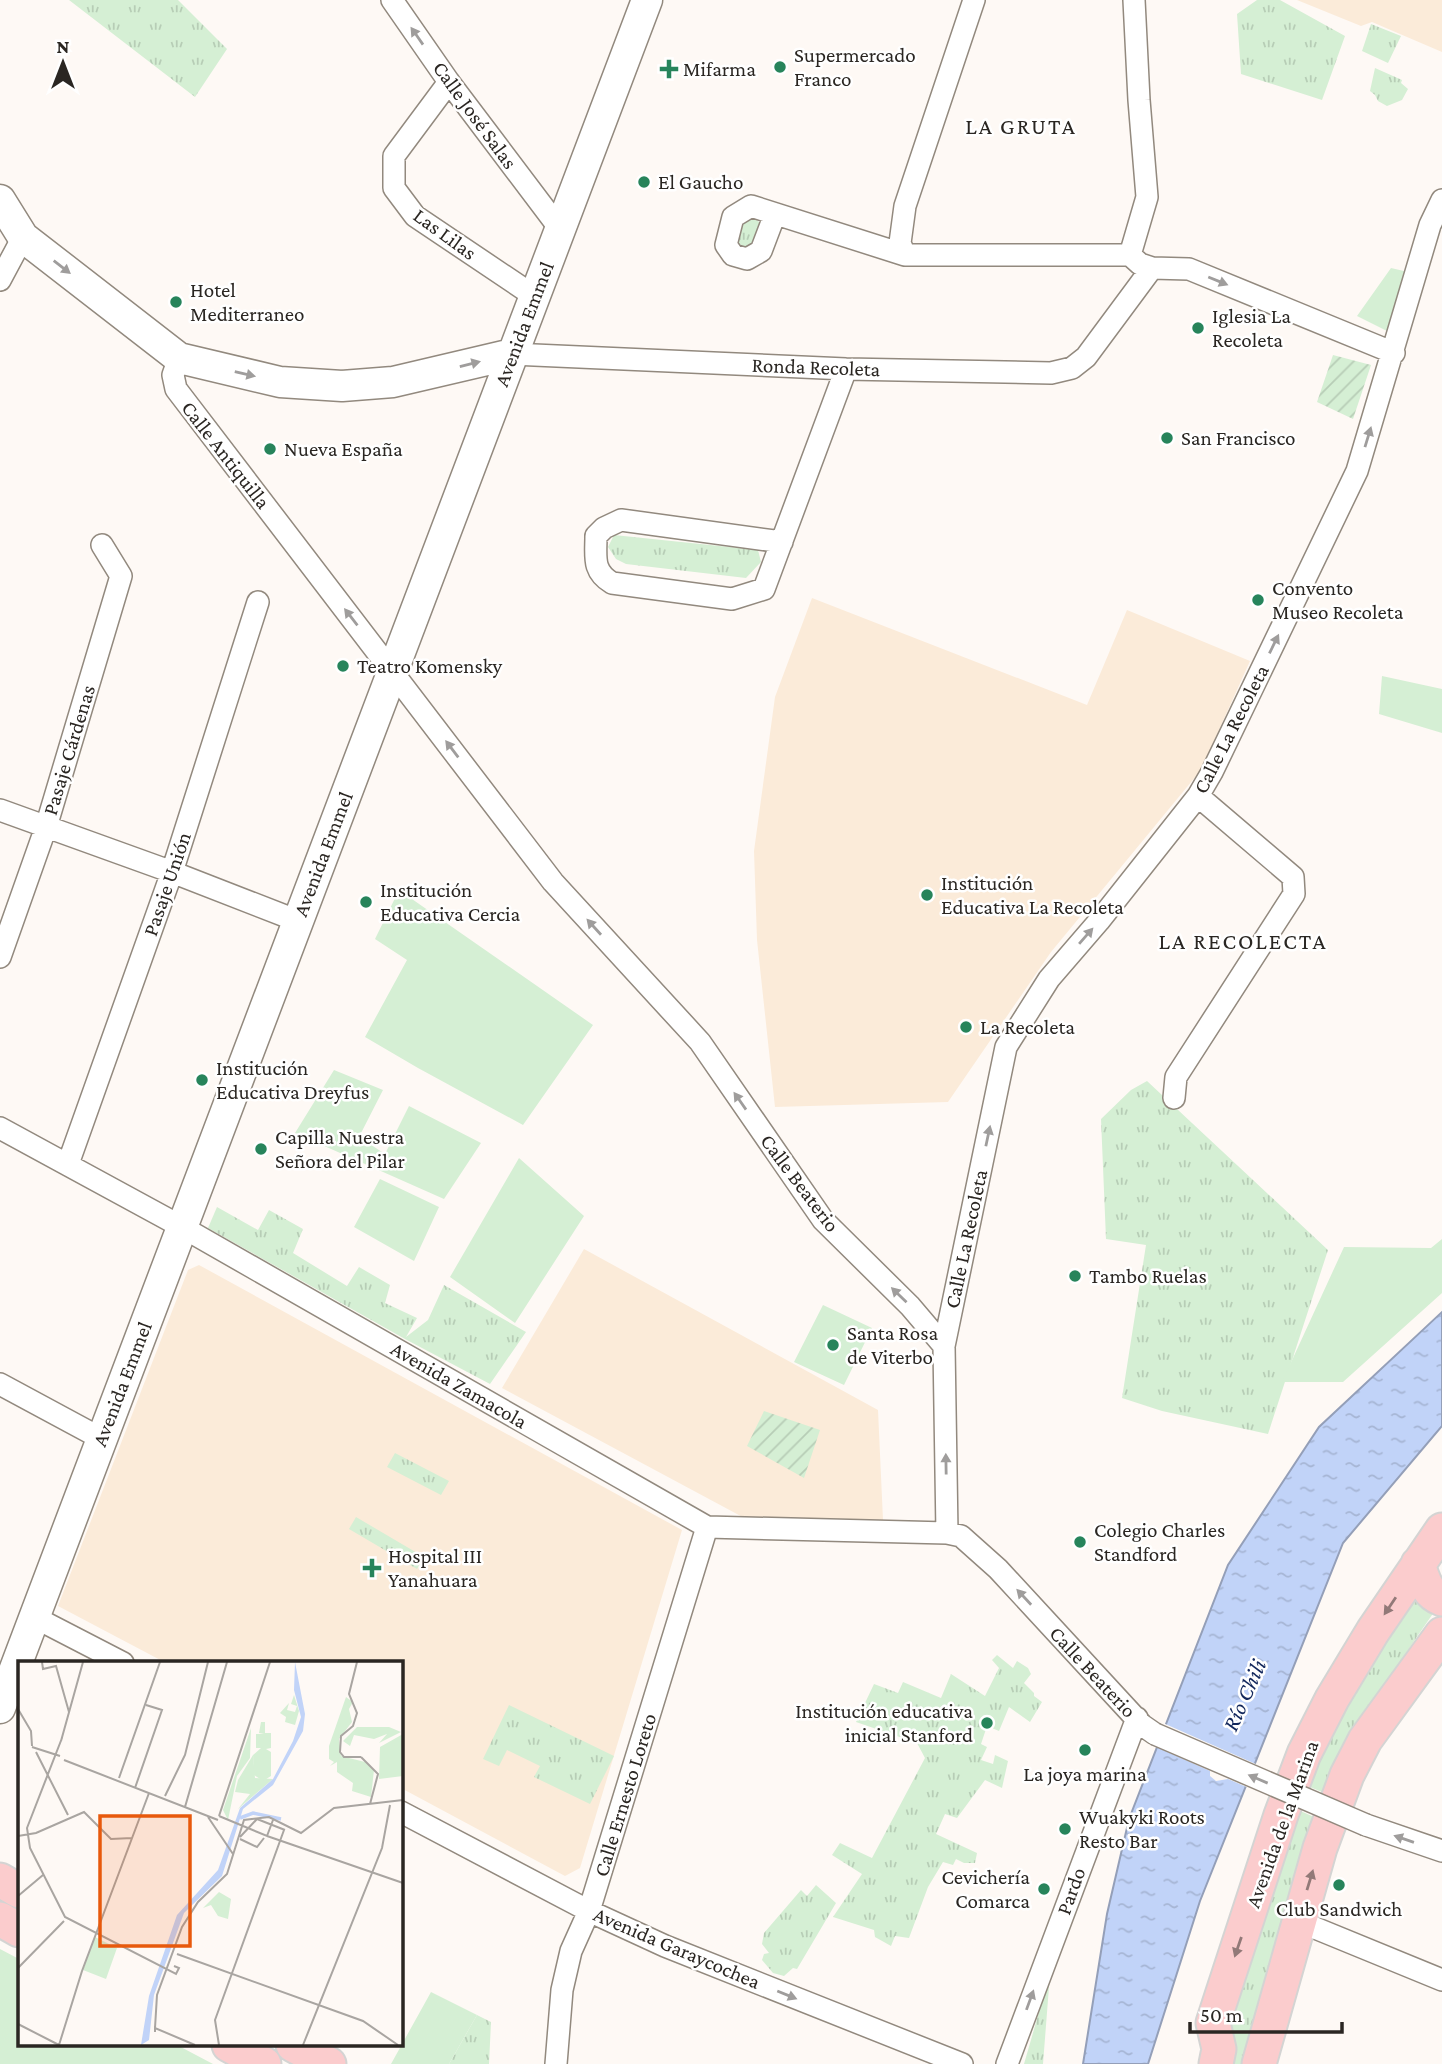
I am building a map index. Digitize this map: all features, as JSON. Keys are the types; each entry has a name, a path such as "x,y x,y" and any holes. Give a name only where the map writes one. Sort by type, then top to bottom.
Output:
{"main road":[{"name":"Avenida de la Marina","path":"1213,2023 1281,1815 1304,1754 1332,1699 1373,1631 1442,1530"},
{"path":"1418,1564 1425,1586 1442,1599"},
{"name":"Avenida de la Marina","path":"1259,2064 1320,1848 1347,1775 1365,1740 1442,1634"},
{"path":"0,1880 18,1890"},
{"path":"0,1919 18,1929"},
{"path":"1213,2023 1219,2049 1216,2064"},
{"path":"231,2046 264,2064"}],"street":[{"name":"Calle José Salas","path":"392,0 449,82 560,229"},
{"name":"Avenida Emmel","path":"0,1708 646,0"},
{"path":"905,255 900,243 905,206 974,0"},
{"path":"1130,255 1147,197 1135,0"},
{"name":"Las Lilas","path":"449,82 394,156 394,188 415,216 534,296"},
{"path":"0,200 23,237 179,358"},
{"name":"Calle La Recoleta","path":"944,1346 1006,1047 1049,979 1099,921 1198,796 1212,772 1357,471 1430,225 1442,200"},
{"path":"775,214 905,255 1130,255 1140,264 1152,268 1189,269 1394,353"},
{"path":"0,280 23,237"},
{"name":"Ronda Recoleta","path":"179,358 280,382 342,386 393,382 512,354 846,369 1051,373 1072,368 1086,357 1152,268"},
{"name":"Calle Antiquilla","path":"179,358 173,375 176,389 393,671"},
{"path":"782,542 621,520 604,527 596,536 596,564 601,576 612,583 732,598 764,589 782,542 846,369"},
{"name":"Pasaje Cárdenas","path":"0,957 46,827 121,576 102,545"},
{"name":"Pasaje Unión","path":"68,1164 172,872 258,602"},
{"name":"Calle Beaterio","path":"393,671 553,882 700,1042 822,1220 910,1306 944,1346"},
{"path":"1174,1098 1176,1077 1294,894 1293,877 1198,796"},
{"path":"0,810 298,921"},
{"name":"Avenida Zamacola","path":"0,1128 182,1227 707,1527 947,1533"},
{"path":"944,1346 947,1533"},
{"path":"0,1384 102,1438"},
{"name":"Calle Ernesto Loreto","path":"556,2064 562,1990 571,1951 589,1911 707,1527"},
{"name":"Calle Beaterio","path":"947,1533 961,1536 998,1569 1142,1725 1155,1734 1366,1825 1442,1852"},
{"path":"34,1618 119,1661"},
{"name":"Pardo","path":"1007,2064 1137,1718"},
{"name":"Avenida Garaycochea","path":"402,1813 589,1911 665,1946 962,2064"},
{"path":"1298,1921 1442,1980"},
{"name":"Avenida de la Marina","path":"1200,2064 1213,2023"}],"shaded area":[{"path":"1297,0 1442,0 1442,52 1372,22 1361,26"},
{"name":"Institución Educativa La Recoleta","path":"812,598 1087,705 1127,610 1250,661 1201,770 1051,952 948,1102 775,1107 757,940 754,851 775,697"},
{"path":"584,1249 878,1410 883,1520 750,1521 502,1388"},
{"name":"Hospital III Yanahuara","path":"199,1265 682,1530 580,1868 565,1876 402,1789 402,1661 162,1661 58,1606 188,1270"}],"green space":[{"path":"69,0 178,0 227,49 195,97"},
{"path":"1257,0 1280,0 1345,36 1322,100 1241,74 1237,14"},
{"path":"1371,24 1401,36 1388,63 1362,51"},
{"path":"1375,68 1402,80 1401,83 1408,89 1402,100 1387,106 1378,101 1370,91"},
{"path":"753,216 760,223 751,245 745,248 737,242 744,219"},
{"path":"1391,268 1408,272 1389,332 1357,316"},
{"path":"1333,355 1371,365 1353,419 1317,402"},
{"path":"614,535 758,550 761,562 746,578 626,564 616,559 608,547"},
{"path":"1382,676 1442,689 1442,733 1379,714"},
{"path":"399,890 593,1025 523,1125 365,1037 407,960 375,939"},
{"path":"334,1070 383,1090 359,1137 385,1154 409,1106 481,1143 444,1199 295,1133"},
{"path":"1147,1081 1328,1250 1268,1434 1162,1411 1122,1398 1146,1245 1106,1239 1101,1119 1131,1090"},
{"path":"519,1158 584,1216 515,1323 450,1277"},
{"path":"380,1179 439,1207 414,1261 354,1227"},
{"path":"217,1207 258,1230 269,1210 303,1229 293,1253 347,1286 359,1267 390,1285 385,1303 417,1318 406,1337 428,1320 444,1285 526,1332 490,1384 208,1228"},
{"path":"1442,1239 1442,1293 1343,1382 1282,1382 1344,1247 1431,1248"},
{"name":"Santa Rosa de Viterbo","path":"823,1305 872,1328 844,1385 794,1362"},
{"path":"764,1411 820,1430 804,1478 747,1446"},
{"path":"395,1453 449,1481 441,1495 387,1467"},
{"path":"356,1517 424,1557 417,1569 349,1529"},
{"path":"1416,1596 1435,1608 1432,1615 1375,1702 1322,1792 1305,1785 1345,1705"},
{"path":"997,1655 1013,1668 1017,1661 1028,1668 1031,1674 1024,1683 1042,1702 1030,1722 1009,1707 999,1731 987,1726 981,1744 987,1747 981,1760 993,1764 995,1755 1008,1761 1002,1788 985,1780 957,1818 945,1814 936,1834 977,1853 975,1863 964,1863 956,1859 953,1865 943,1862 928,1887 909,1938 895,1936 891,1946 875,1937 874,1930 833,1917 862,1874 832,1855 840,1843 872,1858 925,1758 917,1743 856,1722 874,1684 898,1693 903,1682 941,1698 951,1674 985,1696 999,1668 992,1660"},
{"path":"509,1705 614,1756 590,1804 534,1777 540,1766 507,1750 499,1766 483,1759"},
{"path":"1296,1809 1314,1817 1241,2064 1226,2064 1228,2006"},
{"path":"816,1885 836,1903 797,1969 793,1968 784,1976 773,1973 762,1960 764,1954 769,1953 762,1944 764,1933 801,1890 807,1896"},
{"path":"0,1949 18,1958 18,2046 179,2046 213,2064 0,2064"},
{"path":"1050,1974 1043,2064 1024,2064"},
{"path":"431,1992 477,2015 449,2064 391,2064"},
{"path":"477,2015 491,2022 489,2064 449,2064"}],"water":[{"name":"Río Chili","path":"1442,1312 1442,1426 1343,1543 1200,1901 1148,2064 1083,2064 1107,1914 1129,1819 1228,1565 1319,1427"}],"pier":[{"path":"1163,1723 1258,1765 1249,1788 1228,1779 1216,1781 1210,1776 1210,1771 1154,1746"}],"place":[{"name":"Supermercado Franco","path":"780,67"},
{"name":"Mifarma","path":"669,69"},
{"name":"El Gaucho","path":"644,182"},
{"name":"Hotel Mediterraneo","path":"176,302"},
{"name":"Iglesia La Recoleta","path":"1198,328"},
{"name":"San Francisco","path":"1167,438"},
{"name":"Nueva España","path":"270,449"},
{"name":"Convento Museo Recoleta","path":"1258,600"},
{"name":"Teatro Komensky","path":"343,666"},
{"name":"Institución Educativa La Recoleta","path":"927,895"},
{"name":"Institución Educativa Cercia","path":"366,902"},
{"name":"La Recoleta","path":"966,1027"},
{"name":"Institución Educativa Dreyfus","path":"202,1080"},
{"name":"Capilla Nuestra Señora del Pilar","path":"261,1149"},
{"name":"Tambo Ruelas","path":"1075,1276"},
{"name":"Santa Rosa de Viterbo","path":"833,1345"},
{"name":"Colegio Charles Standford","path":"1080,1542"},
{"name":"Hospital III Yanahuara","path":"372,1568"},
{"name":"Institución educativa inicial Stanford","path":"987,1723"},
{"name":"La joya marina","path":"1085,1750"},
{"name":"Wuakyki Roots Resto Bar","path":"1065,1829"},
{"name":"Club Sandwich","path":"1339,1885"},
{"name":"Cevichería Comarca","path":"1044,1889"}],"district":[{"name":"LA GRUTA","path":"1021,126"},
{"name":"LA RECOLECTA","path":"1243,941"}]}
